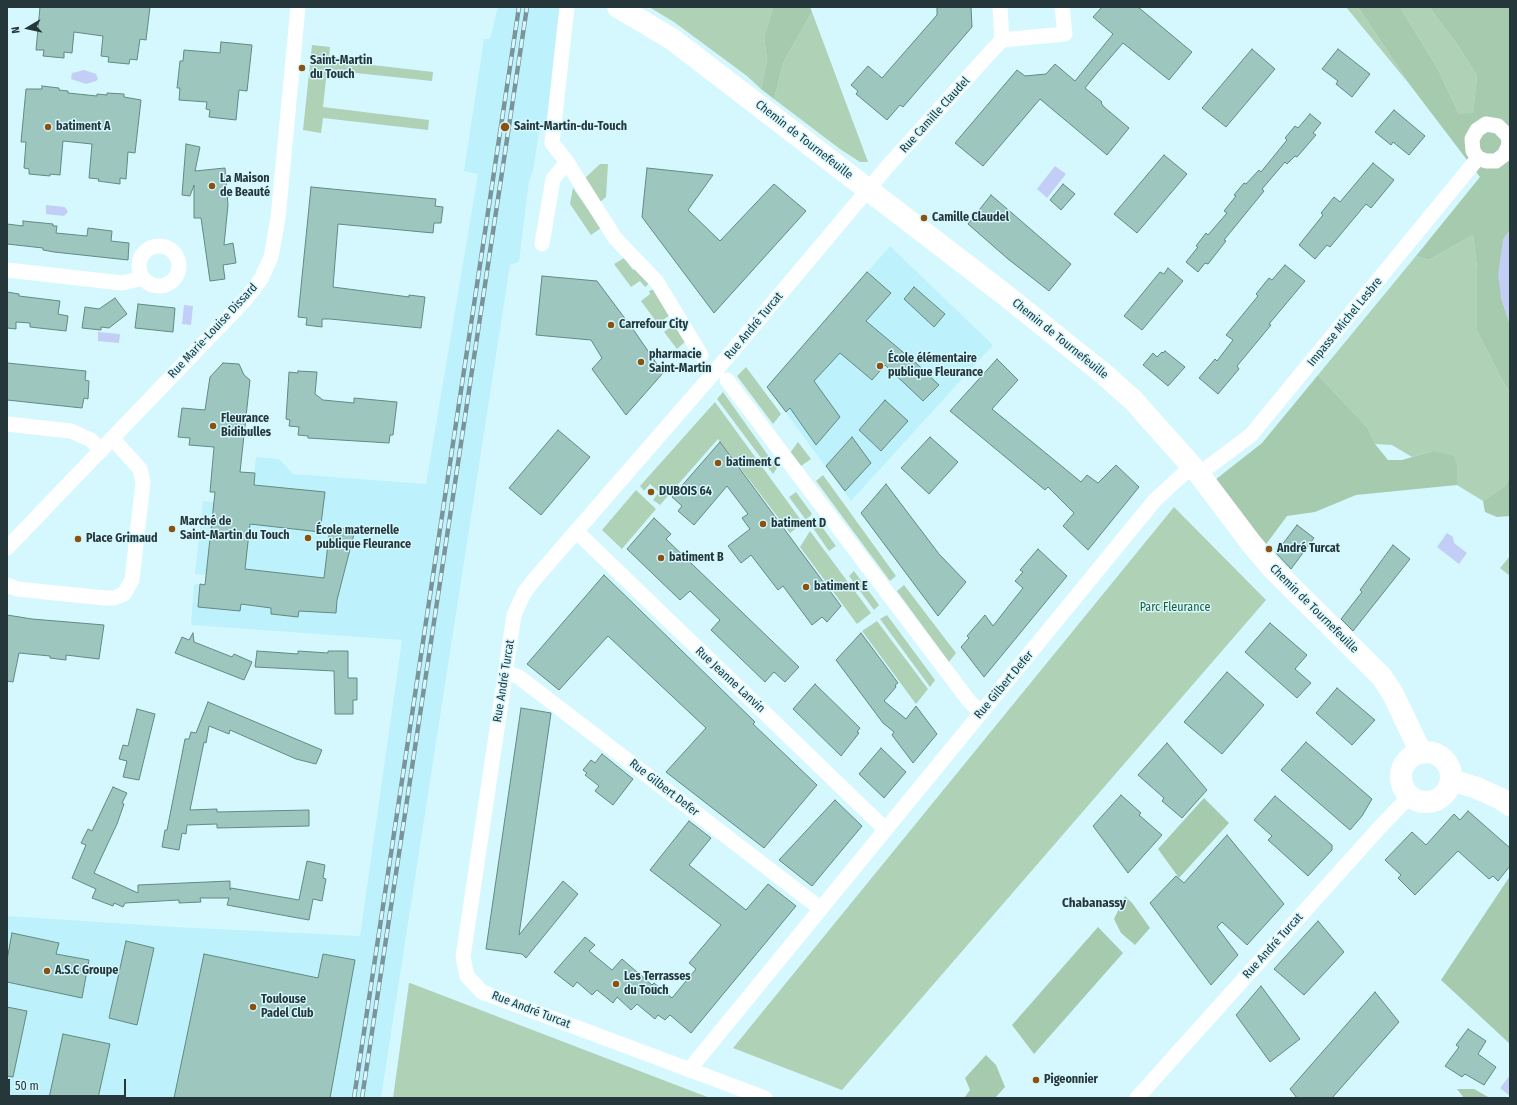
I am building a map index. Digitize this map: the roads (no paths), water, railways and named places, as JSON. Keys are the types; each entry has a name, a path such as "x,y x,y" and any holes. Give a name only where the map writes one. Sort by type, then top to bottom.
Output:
{"street":[{"name":"Rue Marie-Louise Dissard","path":"7,548 113,439 244,300 261,279 271,257 278,218 298,7"},
{"path":"567,7 552,143 567,162 615,238 657,282 701,355"},
{"name":"Chemin de Tournefeuille","path":"618,7 672,39 1004,294 1105,375 1134,401 1195,470 1272,568 1382,677 1394,696 1421,753"},
{"path":"1000,7 1002,40 1065,34 1062,7"},
{"name":"Rue Camille Claudel","path":"869,190 1002,40"},
{"name":"Impasse Michel Lesbre","path":"1195,470 1251,435 1478,158"},
{"path":"542,244 553,180 567,162"},
{"name":"Rue André Turcat","path":"765,1098 482,992 467,976 463,957 514,615 518,604 533,581 718,368 869,190"},
{"path":"7,270 122,283 143,278"},
{"path":"727,380 969,701 981,713"},
{"path":"7,424 71,431 91,440 101,451"},
{"path":"7,585 18,589 104,598 114,598 124,594 132,580 143,482 140,469 113,439"},
{"name":"Rue Gilbert Defer","path":"689,1070 1155,500 1195,470"},
{"name":"Rue Jeanne Lanvin","path":"576,531 885,829"},
{"name":"Rue Gilbert Defer","path":"506,672 519,677 820,909"},
{"path":"1421,753 1428,753 1442,759 1447,765 1451,780 1444,794 1431,802 1416,800 1410,796 1402,783 1403,768 1408,761 1421,753"},
{"path":"1451,780 1477,788 1501,799 1510,806"},
{"name":"Rue André Turcat","path":"1138,1098 1410,796"}],"railway":[{"path":"354,1098 519,7"},
{"path":"362,1098 527,7"}],"place":[{"name":"Saint-Martin du Touch","path":"302,68"},
{"name":"batiment A","path":"48,127"},
{"name":"Saint-Martin-du-Touch","path":"505,127"},
{"name":"La Maison de Beauté","path":"212,186"},
{"name":"Camille Claudel","path":"924,218"},
{"name":"Carrefour City","path":"611,325"},
{"name":"pharmacie Saint-Martin","path":"641,362"},
{"name":"École élémentaire publique Fleurance","path":"880,366"},
{"name":"Fleurance Bidibulles","path":"213,426"},
{"name":"batiment C","path":"718,463"},
{"name":"DUBOIS 64","path":"651,492"},
{"name":"batiment D","path":"763,524"},
{"name":"Marché de Saint-Martin du Touch","path":"172,529"},
{"name":"École maternelle publique Fleurance","path":"308,538"},
{"name":"Place Grimaud","path":"78,539"},
{"name":"André Turcat","path":"1269,549"},
{"name":"batiment B","path":"661,558"},
{"name":"batiment E","path":"806,587"},
{"name":"A.S.C Groupe","path":"47,971"},
{"name":"Les Terrasses du Touch","path":"616,984"},
{"name":"Toulouse Padel Club","path":"253,1007"},
{"name":"Pigeonnier","path":"1036,1080"}],"district":[{"name":"Chabanassy","path":"1094,903"}],"park label":[{"name":"Parc Fleurance","path":"1175,608"}]}
